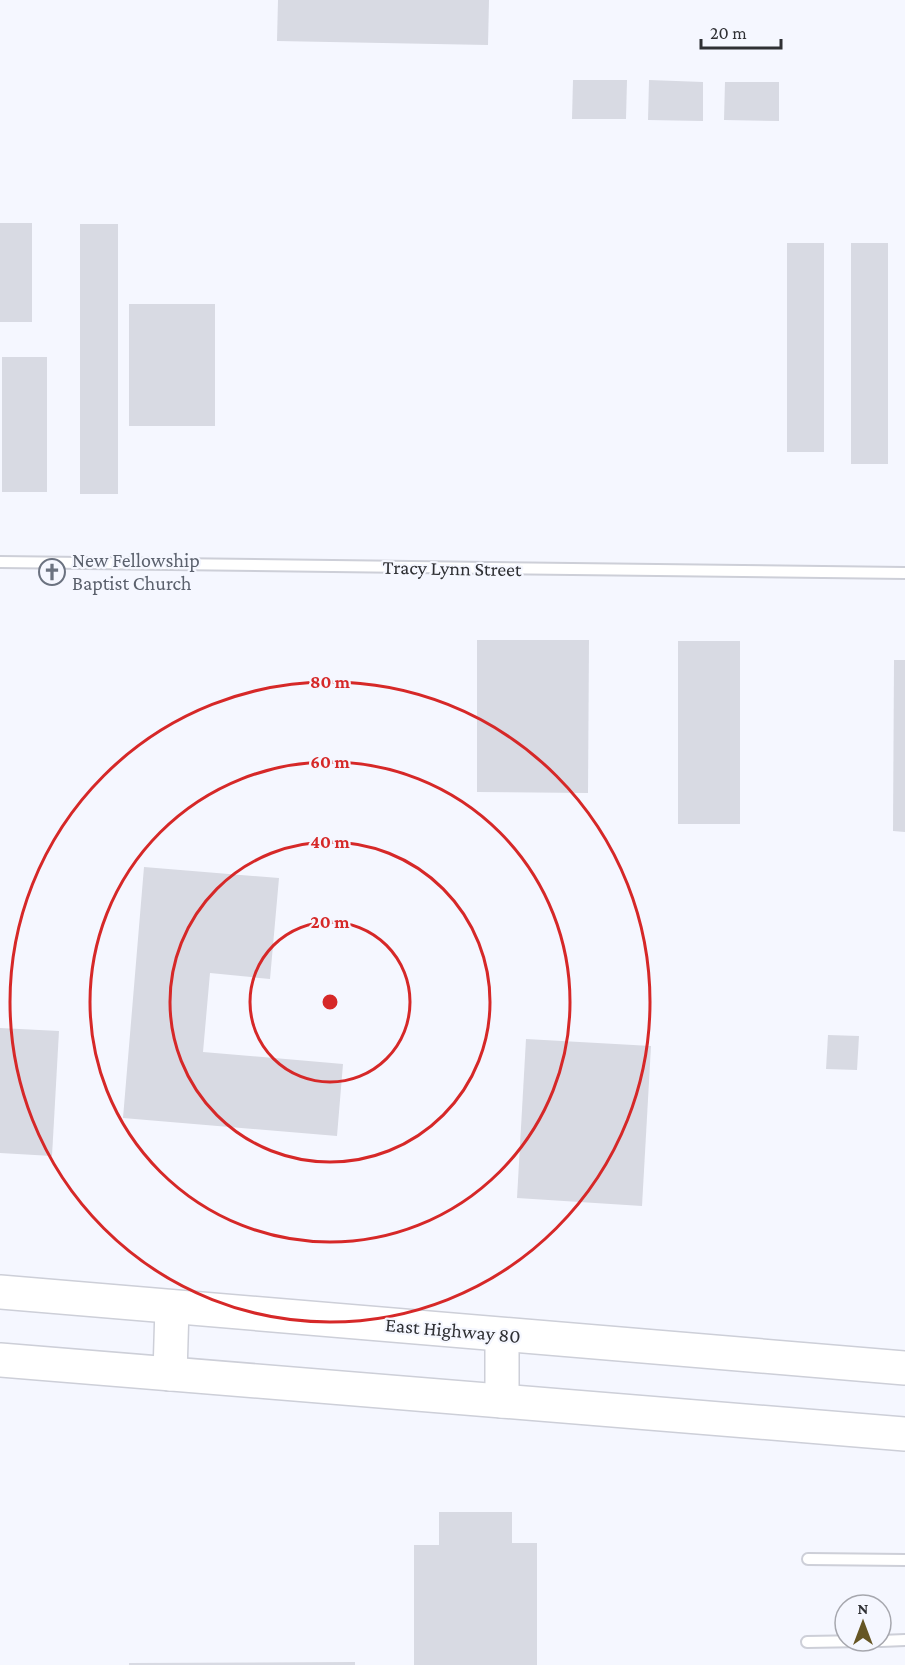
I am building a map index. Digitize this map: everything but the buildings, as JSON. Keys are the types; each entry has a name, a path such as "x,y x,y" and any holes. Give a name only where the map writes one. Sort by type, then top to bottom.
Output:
{"main road":[{"name":"East Highway 80","path":"0,1293 905,1368"},
{"path":"170,1374 171,1307"},
{"path":"502,1335 502,1401"},
{"path":"0,1360 905,1434"}],"lane":[{"name":"Tracy Lynn Street","path":"0,562 905,573"},
{"path":"808,1559 905,1560"},
{"path":"807,1642 833,1642"}],"place":[{"name":"New Fellowship Baptist Church","path":"52,572"}]}
